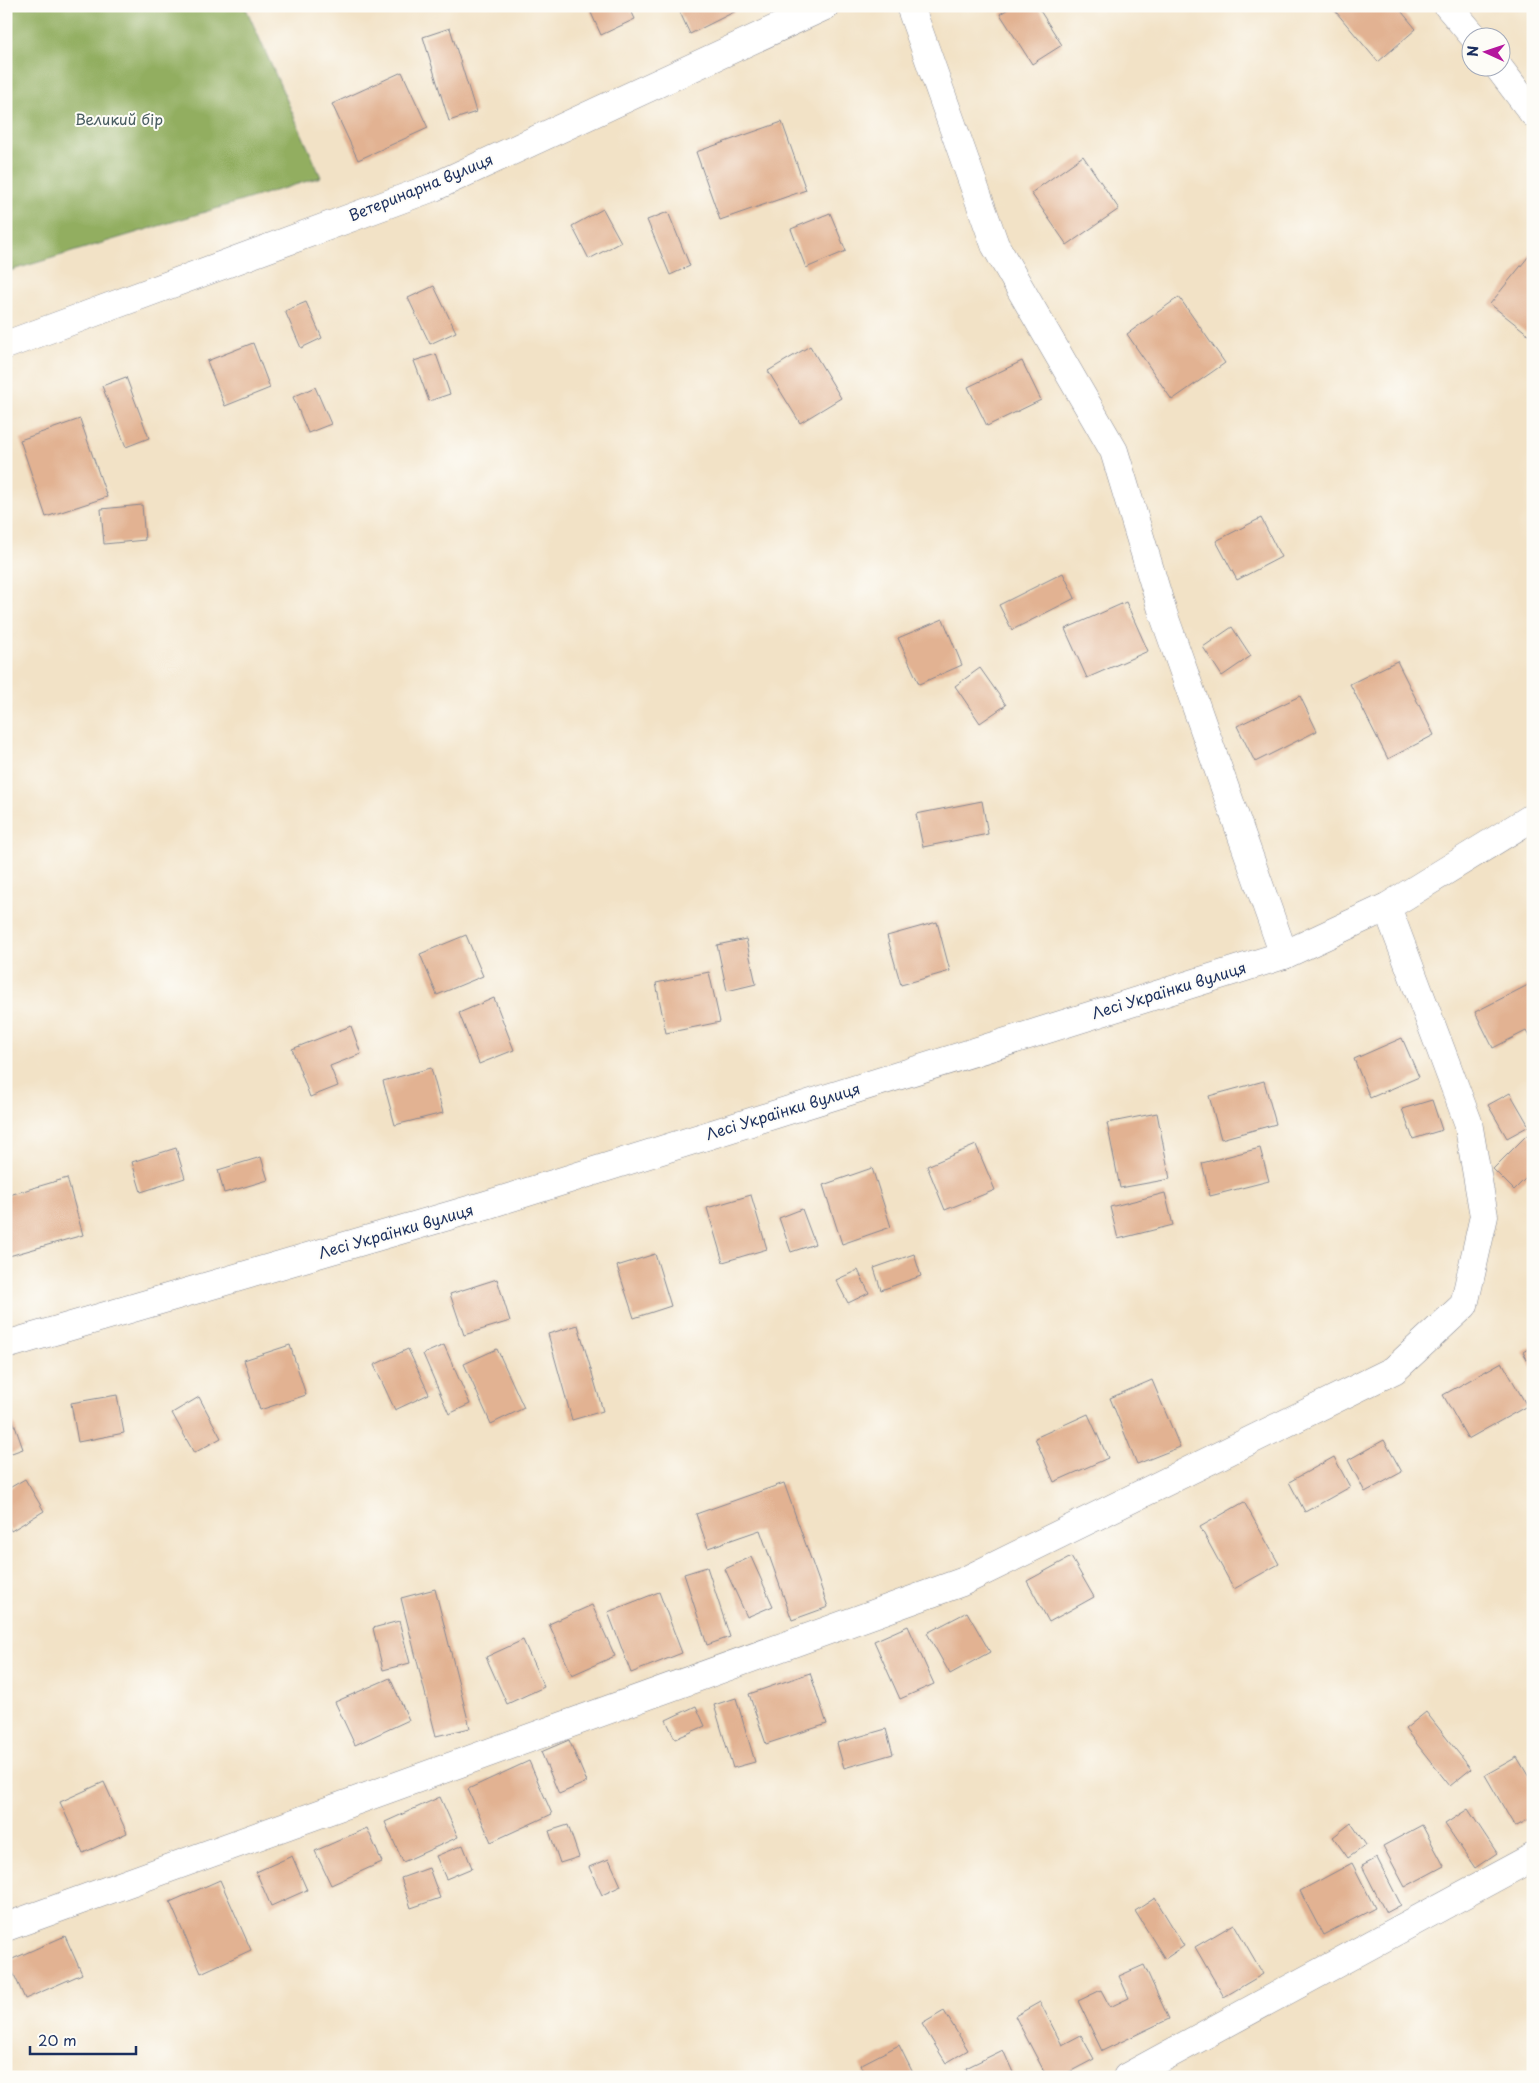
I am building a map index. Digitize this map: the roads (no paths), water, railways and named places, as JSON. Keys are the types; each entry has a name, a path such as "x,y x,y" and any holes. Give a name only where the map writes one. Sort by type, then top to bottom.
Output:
{"street":[{"name":"Ветеринарна вулиця","path":"6,345 434,187 826,6"},
{"path":"910,6 996,245 1114,451 1163,613 1284,955"},
{"path":"1448,6 1467,28"},
{"path":"1507,78 1533,113"},
{"name":"Лесі Українки вулиця","path":"6,1345 495,1202 1284,955 1387,907 1533,817"},
{"path":"6,1927 962,1582 1394,1370 1464,1305 1484,1216 1468,1122 1387,907"},
{"path":"1127,2077 1533,1857"}],"park label":[{"name":"Великий бір","path":"119,120"}]}
